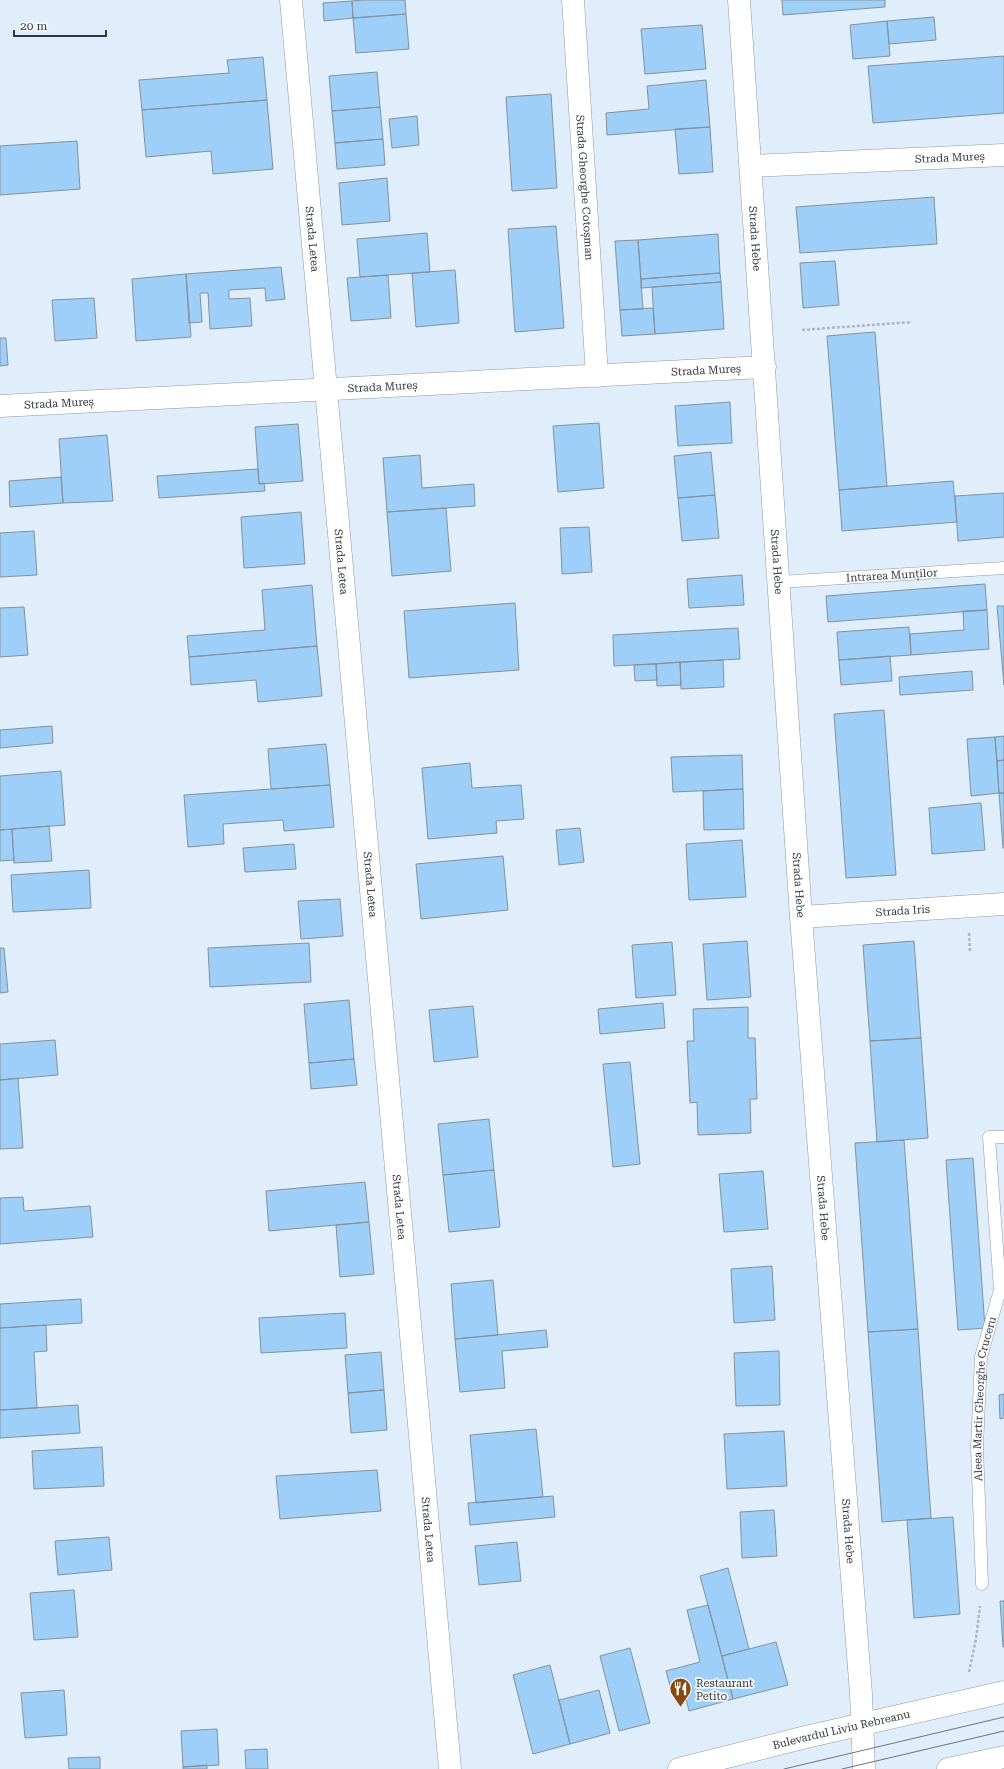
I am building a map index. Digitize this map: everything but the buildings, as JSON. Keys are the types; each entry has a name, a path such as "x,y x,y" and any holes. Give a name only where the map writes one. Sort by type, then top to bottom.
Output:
{"street":[{"name":"Strada Letea","path":"291,0 450,1769"},
{"name":"Strada Gheorghe Cotoșman","path":"573,0 597,376"},
{"name":"Strada Hebe","path":"739,0 801,917 862,1725 864,1769"},
{"name":"Strada Mureș","path":"751,166 1004,155"},
{"name":"Strada Mureș","path":"0,406 326,391 765,367"},
{"name":"Strada Iris","path":"801,917 1004,904"},
{"name":"Bulevardul Liviu Rebreanu","path":"679,1769 1004,1692"},
{"path":"948,1769 1004,1757"}],"lane":[{"name":"Intrarea Munților","path":"779,582 1004,568"},
{"name":"Aleea Martir Gheorghe Cruceru","path":"982,1584 977,1447 981,1357 1000,1290 990,1137 1004,1137"}],"path":[{"path":"802,330 912,322"},
{"path":"969,1674 976,1639 982,1584"}],"tram line":[{"path":"784,1769 1004,1717"},
{"path":"842,1769 1004,1731"}],"place":[{"name":"Restaurant Petito","path":"681,1708"}]}
